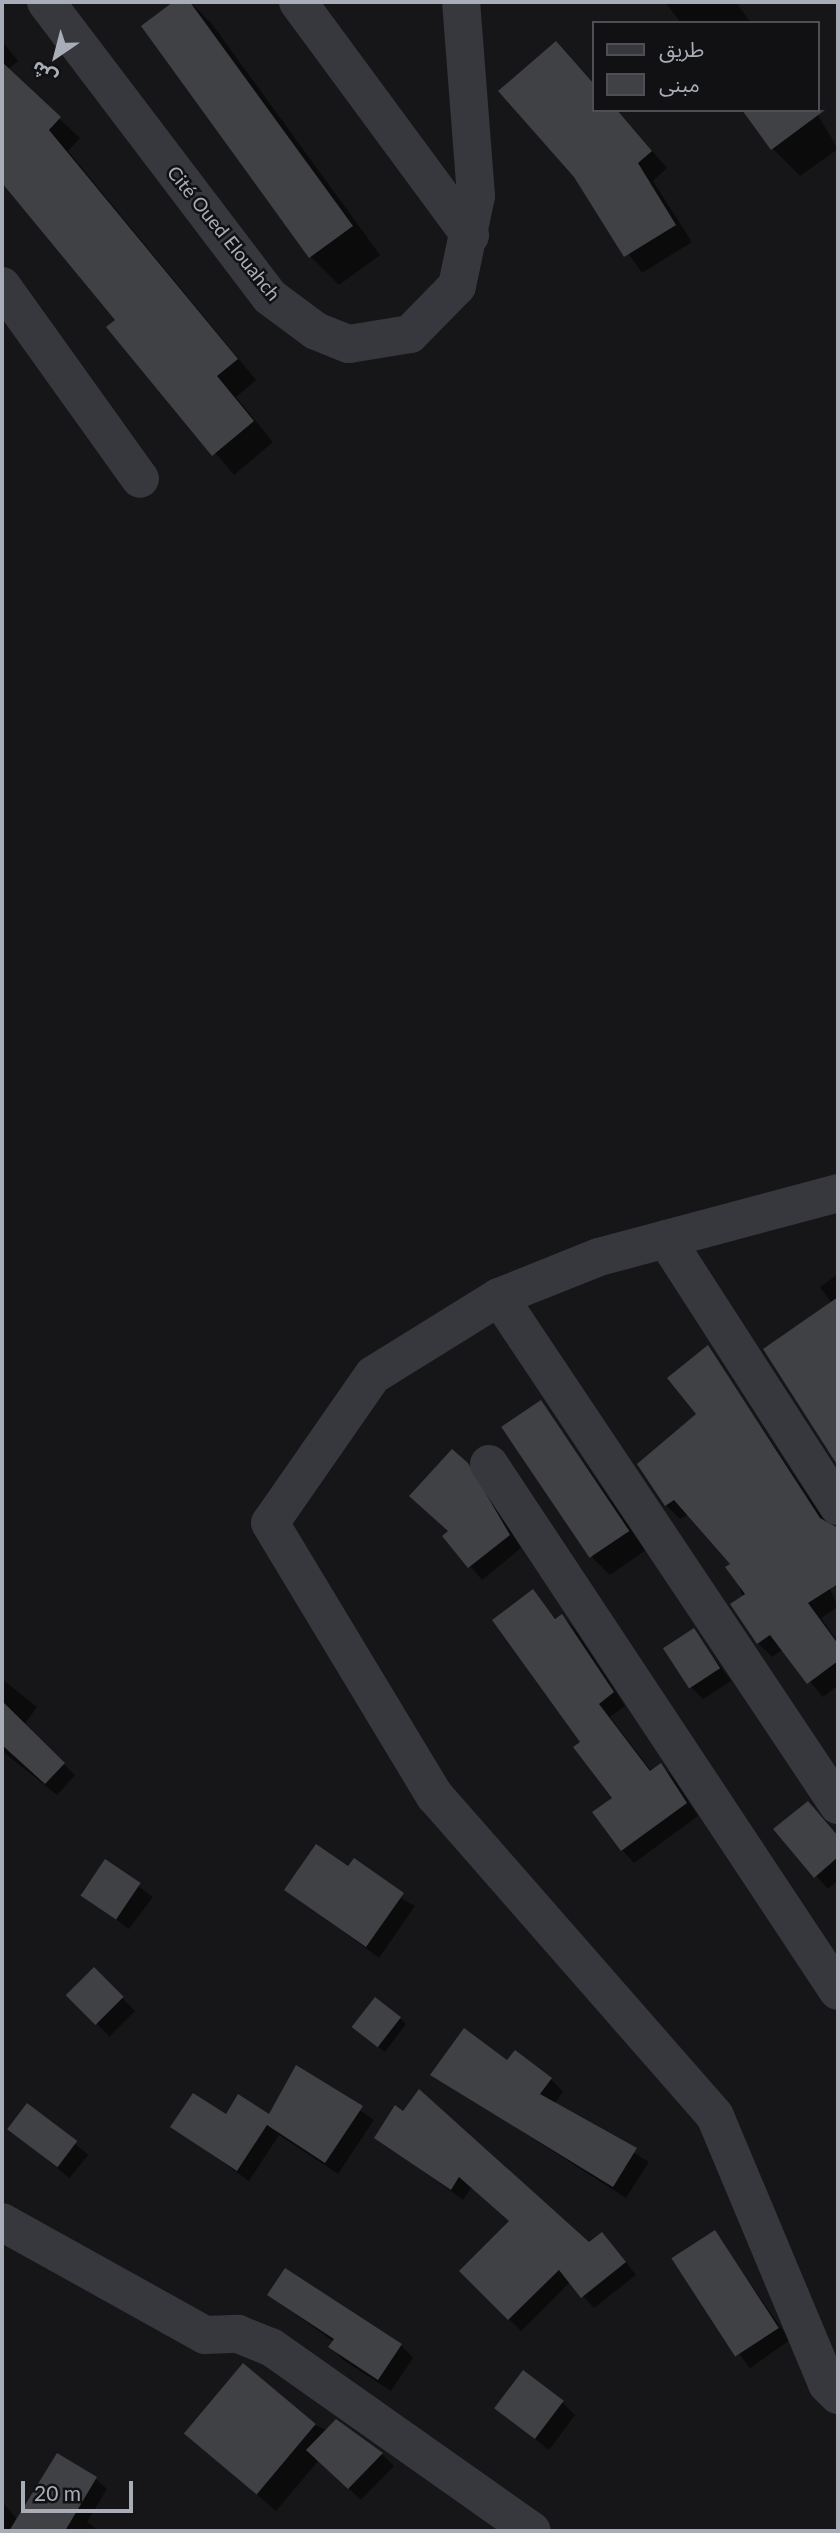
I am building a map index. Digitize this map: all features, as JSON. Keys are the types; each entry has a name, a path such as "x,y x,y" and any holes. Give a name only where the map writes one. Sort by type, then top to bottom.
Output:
{"street":[{"name":"Cité Oued Elouahch","path":"46,2 270,297 316,331 349,344 410,334 457,286 470,235 475,196 461,2"},
{"path":"298,2 470,235"},
{"path":"2,286 140,479"},
{"path":"838,1193 599,1257 499,1297 373,1375 270,1523 435,1796 715,2116 827,2384 838,2395"},
{"path":"666,1239 838,1506"},
{"path":"499,1297 838,1805"},
{"path":"489,1464 838,1991"},
{"path":"2,2222 205,2335 237,2334 271,2347 532,2531"}],"building":[{"path":"173,2 190,2 353,226 309,258 141,26"},
{"path":"556,41 592,82 592,112 619,112 652,151 638,163 676,225 624,257 574,177 498,91"},
{"path":"2,62 61,117 49,130 238,359 217,376 254,421 212,456 106,327 115,320 2,183"},
{"path":"825,110 771,150 743,112"},
{"path":"838,1297 838,1466 763,1349"},
{"path":"708,1345 820,1518 838,1528 838,1584 808,1603 838,1644 838,1661 807,1684 770,1635 757,1644 730,1604 745,1594 725,1567 730,1564 674,1500 665,1506 637,1464 696,1414 667,1378"},
{"path":"541,1400 629,1531 590,1558 501,1427"},
{"path":"452,1449 468,1463 510,1535 468,1568 442,1536 448,1531 409,1496"},
{"path":"533,1589 555,1619 562,1614 614,1692 599,1704 650,1771 661,1763 687,1803 621,1851 592,1812 612,1798 573,1747 580,1742 492,1620"},
{"path":"694,1628 720,1668 689,1688 663,1648"},
{"path":"2,1701 65,1763 45,1784 2,1745"},
{"path":"808,1801 838,1836 838,1857 814,1878 773,1829"},
{"path":"316,1844 348,1866 354,1858 404,1893 366,1947 284,1890"},
{"path":"105,1859 141,1883 116,1920 80,1895"},
{"path":"94,1967 124,1997 95,2025 66,1995"},
{"path":"375,1997 401,2017 378,2047 352,2027"},
{"path":"464,2028 507,2060 515,2050 552,2078 540,2094 637,2148 613,2187 430,2075"},
{"path":"296,2065 363,2106 325,2163 267,2125 237,2171 170,2127 193,2093 226,2114 238,2094 269,2114"},
{"path":"419,2089 589,2242 602,2232 626,2262 581,2298 559,2270 508,2320 459,2271 509,2221 459,2177 451,2190 374,2138 395,2105 403,2111"},
{"path":"27,2103 77,2141 57,2167 7,2129"},
{"path":"715,2230 779,2328 735,2356 671,2258"},
{"path":"285,2268 402,2344 378,2380 328,2347 334,2339 267,2295"},
{"path":"243,2363 316,2424 257,2495 184,2433"},
{"path":"523,2370 564,2401 535,2439 494,2408"},
{"path":"336,2419 383,2453 348,2489 306,2450"},
{"path":"57,2453 97,2477 65,2531 9,2531"}]}
